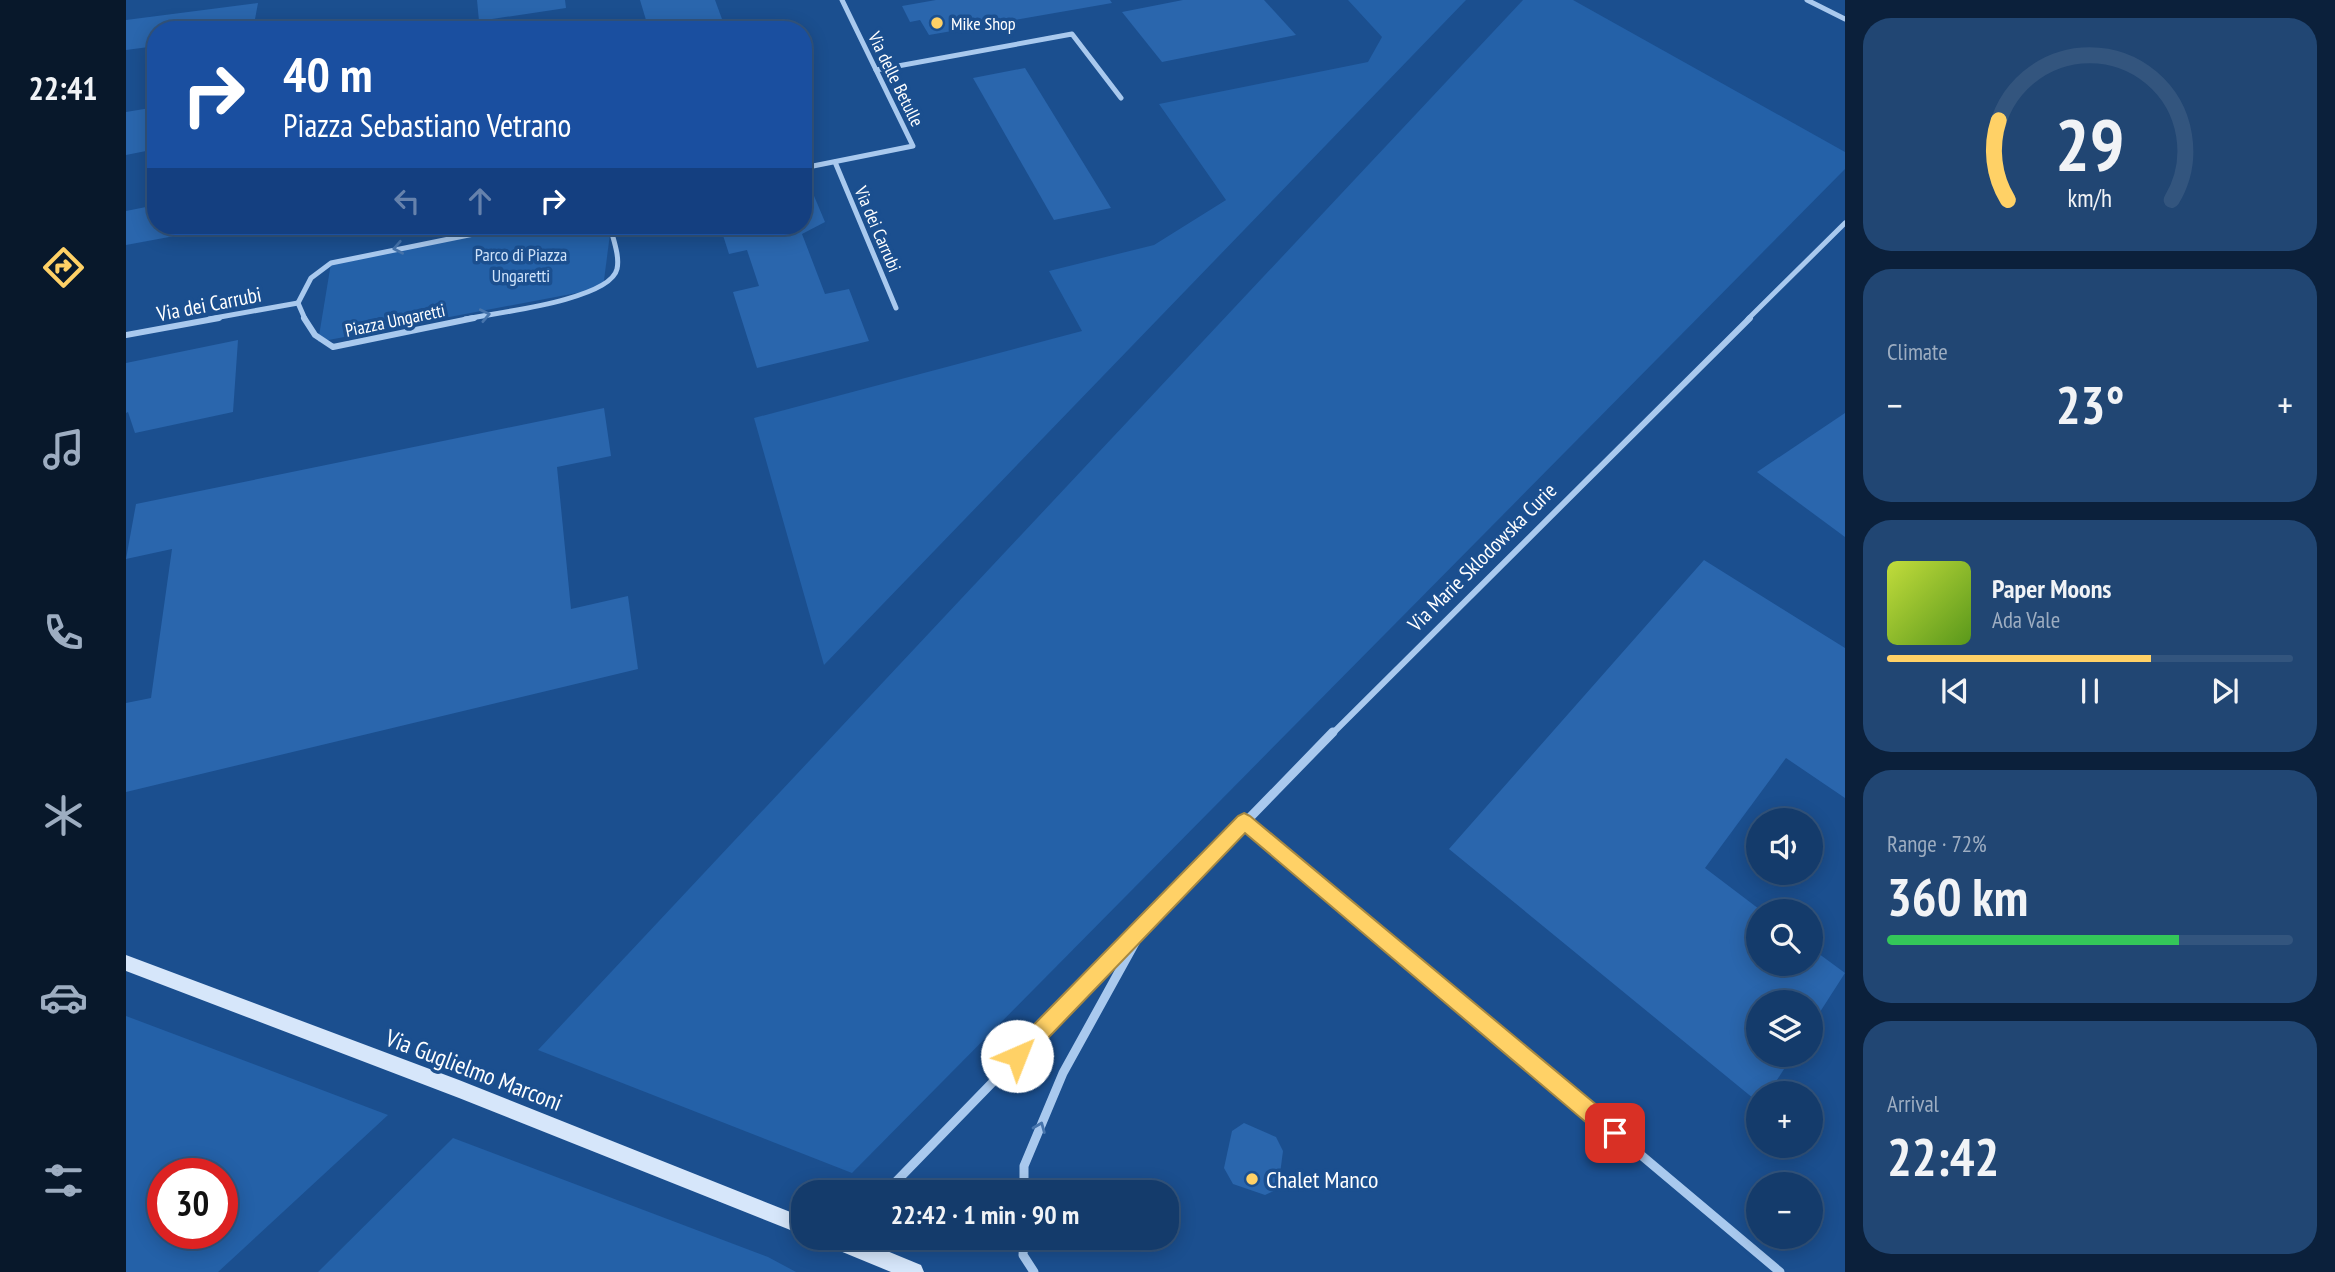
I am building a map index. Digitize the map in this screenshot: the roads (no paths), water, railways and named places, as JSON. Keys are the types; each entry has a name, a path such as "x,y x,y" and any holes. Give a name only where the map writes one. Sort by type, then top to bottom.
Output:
{"street":[{"name":"Via delle Betulle","path":"812,166 913,146 842,0"},
{"path":"1807,0 1845,19"},
{"path":"876,70 1072,34 1121,97"},
{"name":"Via dei Carrubi","path":"835,162 896,308"},
{"name":"Via Marie Sklodowska Curie","path":"898,1180 1244,821 1845,223"},
{"path":"298,303 311,278 331,262 468,235"},
{"name":"Piazza Ungaretti","path":"298,303 318,342 333,347 583,295 603,288 616,277 620,263 612,235"},
{"name":"Via dei Carrubi","path":"126,335 298,303"},
{"path":"1244,821 1780,1272"},
{"name":"Via Marie Sklodowska Curie","path":"1024,1180 1024,1166 1063,1073 1148,920"},
{"name":"Via Guglielmo Marconi","path":"126,963 459,1089 791,1221"},
{"path":"864,1250 914,1272"},
{"path":"1023,1250 1023,1255 1034,1272"}],"place":[{"name":"Mike Shop","path":"937,23"},
{"name":"Chalet Manco","path":"1252,1179"}],"park label":[{"name":"Parco di Piazza Ungaretti","path":"521,264"}]}
